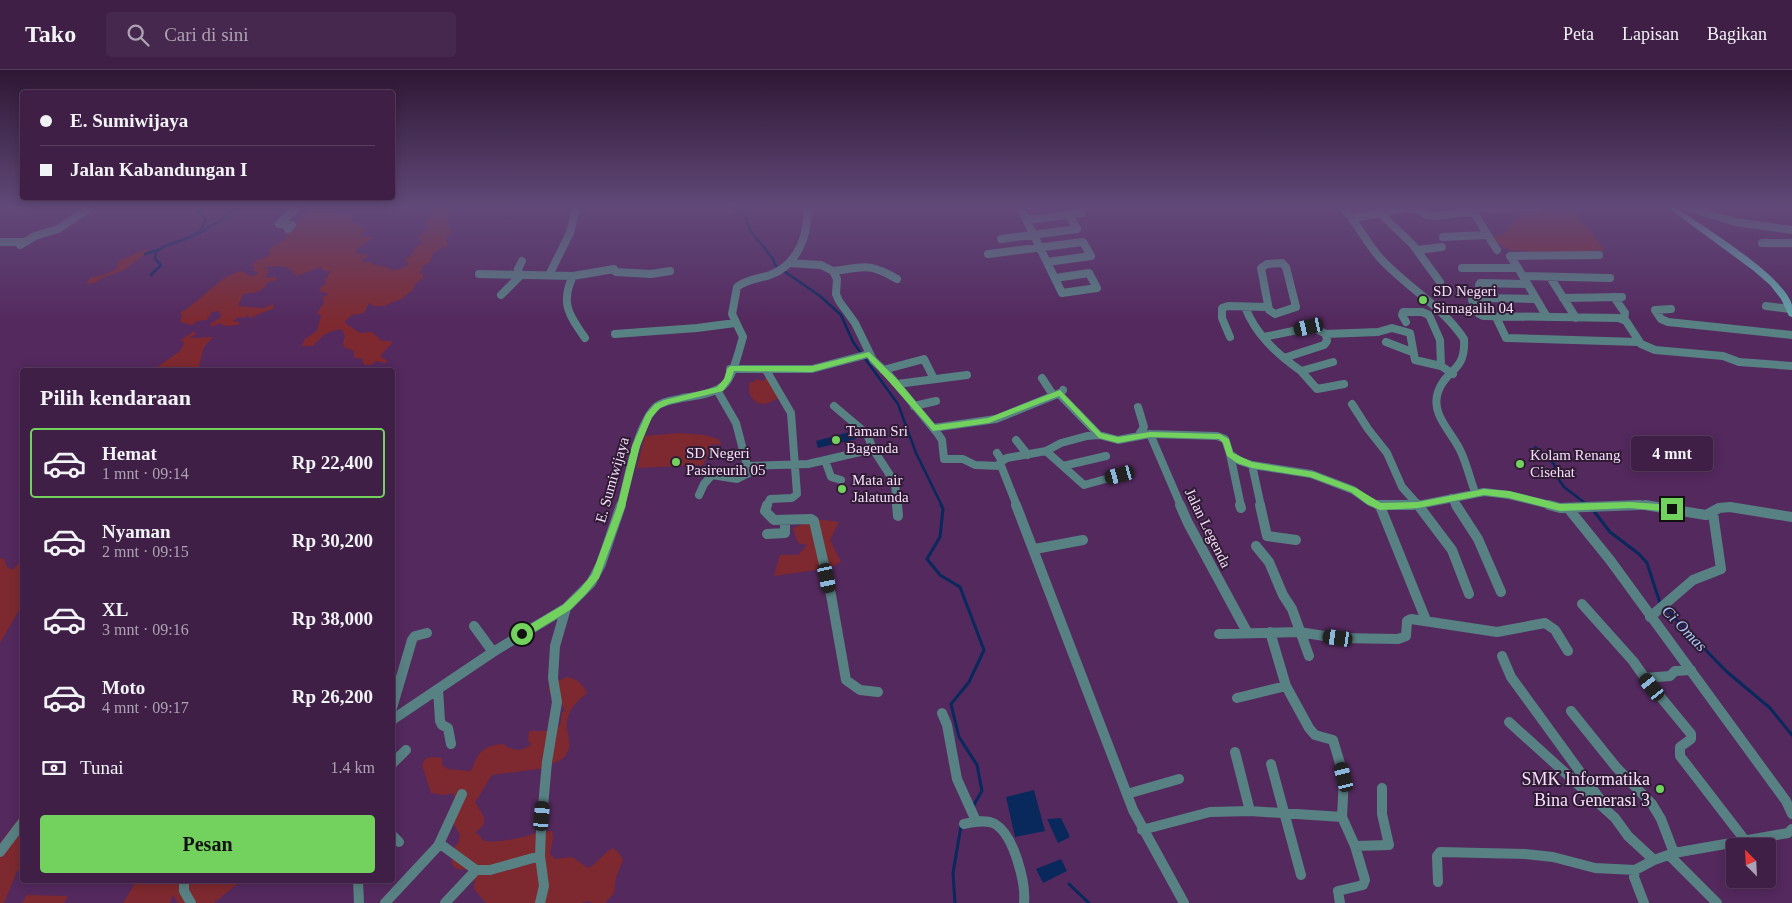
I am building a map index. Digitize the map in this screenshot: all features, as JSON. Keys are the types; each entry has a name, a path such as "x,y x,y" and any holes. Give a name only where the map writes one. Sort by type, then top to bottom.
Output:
{"main road":[{"path":"1723,246 1769,280 1785,297 1791,309"}],"street":[{"path":"549,276 564,246"},
{"path":"785,266 799,246"},
{"path":"988,254 1056,246"},
{"path":"1047,262 1091,256 1086,246"},
{"path":"1373,246 1382,260 1459,330 1465,341 1462,364 1437,392 1437,409 1444,426 1457,443 1475,492"},
{"path":"1413,246 1440,282"},
{"path":"1494,246 1497,250"},
{"path":"1417,250 1442,247"},
{"path":"1040,248 1062,293 1097,288 1089,273 1055,278"},
{"path":"1282,255 1296,307 1275,314 1270,312 1268,306 1261,268 1267,264 1284,264"},
{"path":"1547,317 1510,256 1599,255"},
{"path":"520,275 518,268 522,261"},
{"path":"699,495 704,484 712,475 737,479 749,473 736,423 717,390 726,383 736,369 743,337 742,331 735,323 732,310 738,287 746,281 785,266 821,265 833,271 875,266 897,279"},
{"path":"1462,268 1518,268"},
{"path":"479,274 573,276 614,269 616,272 651,275 670,271"},
{"path":"833,271 837,280 837,297 855,323 867,355 897,384 942,440 943,458 945,460 963,459 975,465 1046,451 1074,439 1099,435 1118,440 1150,434 1220,437 1226,442 1230,454 1241,508"},
{"path":"501,295 520,275"},
{"path":"573,276 565,294 565,300 572,318 585,338"},
{"path":"1523,276 1610,278"},
{"path":"1550,277 1576,318"},
{"path":"1485,298 1479,285 1480,283 1527,284"},
{"path":"1563,298 1618,297 1625,314 1624,320 1638,342 1645,347 1660,351 1723,356 1739,362 1792,366"},
{"path":"1536,299 1485,298 1472,300 1480,315 1624,320"},
{"path":"1230,337 1223,323 1221,310 1225,307 1268,306"},
{"path":"1766,306 1791,309"},
{"path":"1245,307 1251,321 1264,337 1284,358 1301,371 1317,389 1344,384"},
{"path":"1671,308 1655,310 1661,319 1668,322 1792,335"},
{"path":"1441,366 1440,340 1430,315 1422,312 1403,312 1402,320 1410,333 1414,359 1418,362 1441,366 1453,374"},
{"path":"1496,317 1506,338 1638,342"},
{"path":"615,334 697,328 735,323"},
{"path":"1264,337 1312,326 1326,334 1378,332 1392,328 1410,333"},
{"path":"1284,358 1324,345 1327,339 1326,334"},
{"path":"1386,342 1412,352"},
{"path":"736,369 812,369 867,355"},
{"path":"883,370 924,359 934,379"},
{"path":"1301,371 1333,362"},
{"path":"766,370 790,413 794,436 793,464 797,496 770,499 765,511 774,520 814,521 831,595 846,680 862,691 878,692"},
{"path":"897,384 967,375"},
{"path":"1042,378 1099,435"},
{"name":"E. Sumiwijaya","path":"395,718 493,652 566,608 591,583 601,564 621,507 636,446 649,416 657,406 666,402 717,390"},
{"path":"933,428 989,420 1059,393"},
{"path":"914,406 936,401"},
{"path":"1352,404 1368,429 1387,452 1402,487 1452,550 1469,594"},
{"path":"834,406 866,432 873,449 894,483 898,516"},
{"path":"1138,407 1144,427 1138,436"},
{"name":"Jalan Legenda","path":"1150,434 1188,523 1247,632"},
{"path":"1016,440 1028,455"},
{"path":"748,466 808,464 873,449"},
{"path":"1046,451 1084,484 1120,475"},
{"path":"1230,454 1252,465 1311,474 1354,490 1370,502 1380,506 1418,505 1475,492 1500,493 1573,508 1644,505 1709,514 1718,508 1730,507 1792,517"},
{"path":"1063,466 1106,456"},
{"path":"825,460 831,477 841,480"},
{"path":"1000,460 1127,794 1142,830 1184,903"},
{"path":"1252,465 1267,536 1296,540"},
{"path":"1451,498 1482,546 1501,592"},
{"path":"1380,506 1426,620"},
{"path":"1573,508 1650,617 1789,801 1792,814"},
{"path":"1650,617 1693,580 1721,569 1709,514"},
{"path":"766,534 785,533 785,520"},
{"path":"1035,549 1083,540"},
{"path":"1256,546 1269,562 1279,588 1292,609 1309,656"},
{"path":"1582,604 1633,660 1645,678 1691,734 1691,739 1680,748 1680,756 1743,838"},
{"name":"E. Sumiwijaya","path":"540,903 544,886 540,856 547,762 557,702 553,678 555,646 566,608"},
{"path":"1219,634 1300,632 1338,638 1398,639 1406,636 1408,620 1426,620 1497,632 1545,623 1555,630 1568,650"},
{"path":"474,626 493,652"},
{"path":"1270,632 1286,686 1311,731 1315,735 1330,737 1334,742 1344,777 1342,817 1355,846 1364,883 1359,887 1338,891 1340,903"},
{"path":"395,698 412,640 415,636 427,633"},
{"path":"1502,656 1511,677 1614,818 1628,836 1654,860"},
{"path":"1645,678 1670,676 1675,671 1691,670"},
{"path":"1237,698 1286,686"},
{"path":"438,689 440,721 449,730 451,744"},
{"path":"1570,711 1616,767 1652,804 1661,819 1672,854 1717,903"},
{"path":"942,713 947,725 957,779 976,818 996,825 1004,833 1023,876 1024,903"},
{"path":"1509,722 1614,818"},
{"path":"395,761 406,750"},
{"path":"1235,752 1250,811"},
{"path":"1271,764 1300,876"},
{"path":"1127,794 1179,779"},
{"path":"1355,846 1389,844 1382,814 1382,788"},
{"path":"385,903 438,846 462,794"},
{"path":"1142,830 1201,813 1250,811 1342,817"},
{"path":"964,824 976,818"},
{"path":"0,852 20,826"},
{"path":"1752,838 1791,833"},
{"path":"1438,882 1437,856 1442,852 1525,854 1553,857 1595,868 1635,870 1654,860 1672,854 1726,843"},
{"path":"438,846 443,846 476,870 490,870 540,856"},
{"path":"445,903 476,870"},
{"path":"1635,870 1634,877 1644,903"},
{"path":"184,883 184,892 191,903"},
{"path":"358,883 359,903"}],"shaded area":[{"path":"274,246 361,246 355,250 357,253 367,255 368,257 361,260 362,262 372,262 371,264 386,267 393,271 407,266 408,263 405,259 413,254 414,249 418,246 446,246 433,253 430,262 422,266 423,269 418,274 423,273 423,278 415,284 412,291 401,299 385,306 373,306 369,303 364,313 352,315 345,321 345,323 360,333 372,332 382,341 391,341 392,343 381,355 381,357 387,360 386,363 377,361 371,365 364,365 361,358 354,358 354,351 344,347 345,336 341,329 326,334 313,346 302,346 305,339 317,331 321,316 317,313 324,303 323,297 329,294 319,291 326,284 325,280 331,271 325,271 320,267 296,276 289,268 278,266 264,267 269,269 265,278 275,277 277,280 266,283 265,287 257,292 243,294 238,306 263,308 273,304 274,308 250,318 248,315 244,318 238,317 233,321 240,322 238,325 224,326 220,323 211,327 210,324 221,317 219,311 212,312 207,320 197,321 192,325 180,322 182,316 180,313 226,277 242,271 252,277 259,272 253,271 255,268 252,265 270,254 269,249"},
{"path":"1503,246 1601,246 1604,250 1557,253 1509,250"},
{"path":"146,249 145,254 124,270 94,283 86,284 90,278 116,269 119,261"},
{"path":"194,331 196,335 190,336 192,338 213,337 204,347 199,368 156,368 180,351 184,342 180,341"},
{"path":"765,378 769,379 781,397 761,404 751,398 749,386 750,382 754,382 755,379 764,381"},
{"path":"679,433 704,435 718,439 722,445 712,444 703,465 637,468 645,436"},
{"path":"816,519 839,522 830,540 841,562 829,568 774,576 780,555 798,555 807,545 798,543 793,528"},
{"path":"0,558 4,559 7,567 12,570 20,562 20,608 0,643"},
{"path":"567,677 579,682 587,693 575,704 567,719 569,744 567,753 563,758 545,768 492,775 475,802 484,817 484,824 475,833 484,841 496,841 524,837 536,833 536,831 552,831 553,838 550,854 555,859 572,857 588,868 613,848 623,860 616,877 614,893 605,903 592,903 588,901 582,903 486,903 474,889 475,874 471,870 456,869 452,864 452,850 458,843 460,835 451,819 455,799 453,793 445,795 431,793 422,765 426,758 434,757 442,758 442,765 448,769 471,771 476,759 485,749 503,744 517,750 531,745 528,740 529,731 554,731 560,725 562,712 565,711 560,700 550,694 548,688 553,683"},
{"path":"20,817 20,870 17,871 4,903 0,903 0,843"},
{"path":"135,883 238,883 214,903 178,903 173,895 170,903 123,903"},
{"path":"27,895 68,896 64,903 22,903"}],"water":[{"name":"Taman Sri Bagenda","path":"853,431 856,439 818,448 816,441"},
{"path":"1034,790 1045,831 1015,837 1006,797"},
{"path":"1061,818 1070,837 1058,843 1047,819"},
{"path":"1061,859 1067,871 1043,883 1036,869"}],"waterway":[{"path":"151,275 161,265 155,259 156,252 165,246"},
{"path":"763,246 773,259 775,265 820,296 841,315 853,342 898,404 916,453 942,506"},
{"path":"145,254 157,250"},
{"name":"Ci Omas","path":"1535,447 1554,464 1557,477 1564,487 1585,503"},
{"path":"941,505 943,509 940,537 927,559 940,575 960,587 984,650 969,682 951,704 959,737 977,765 982,791 973,806"},
{"name":"Ci Omas","path":"1593,510 1610,532 1639,554 1647,563 1660,603"},
{"name":"Ci Omas","path":"1664,607 1726,671 1770,708 1792,735"},
{"path":"955,903 953,873 961,826"},
{"path":"1069,884 1089,903"}],"place":[{"name":"SD Negeri Sirnagalih 04","path":"1423,300"},
{"name":"Taman Sri Bagenda","path":"836,440"},
{"name":"SD Negeri Pasireurih 05","path":"676,462"},
{"name":"Kolam Renang Cisehat","path":"1520,464"},
{"name":"Mata air Jalatunda","path":"842,489"},
{"name":"SMK Informatika Bina Generasi 3","path":"1660,789"}],"route":[{"path":"522,634 566,608 583,592 596,575 621,507 636,446 649,416 657,406 666,402 720,389 728,380 730,369 812,369 831,362 869,354 872,360 894,380 933,428 989,420 1060,393 1099,435 1118,440 1150,434 1217,436 1223,438 1230,454 1240,461 1252,465 1296,470 1311,474 1346,486 1370,502 1380,506 1418,505 1475,492 1484,492 1500,493 1560,508 1644,505 1672,509"}]}
